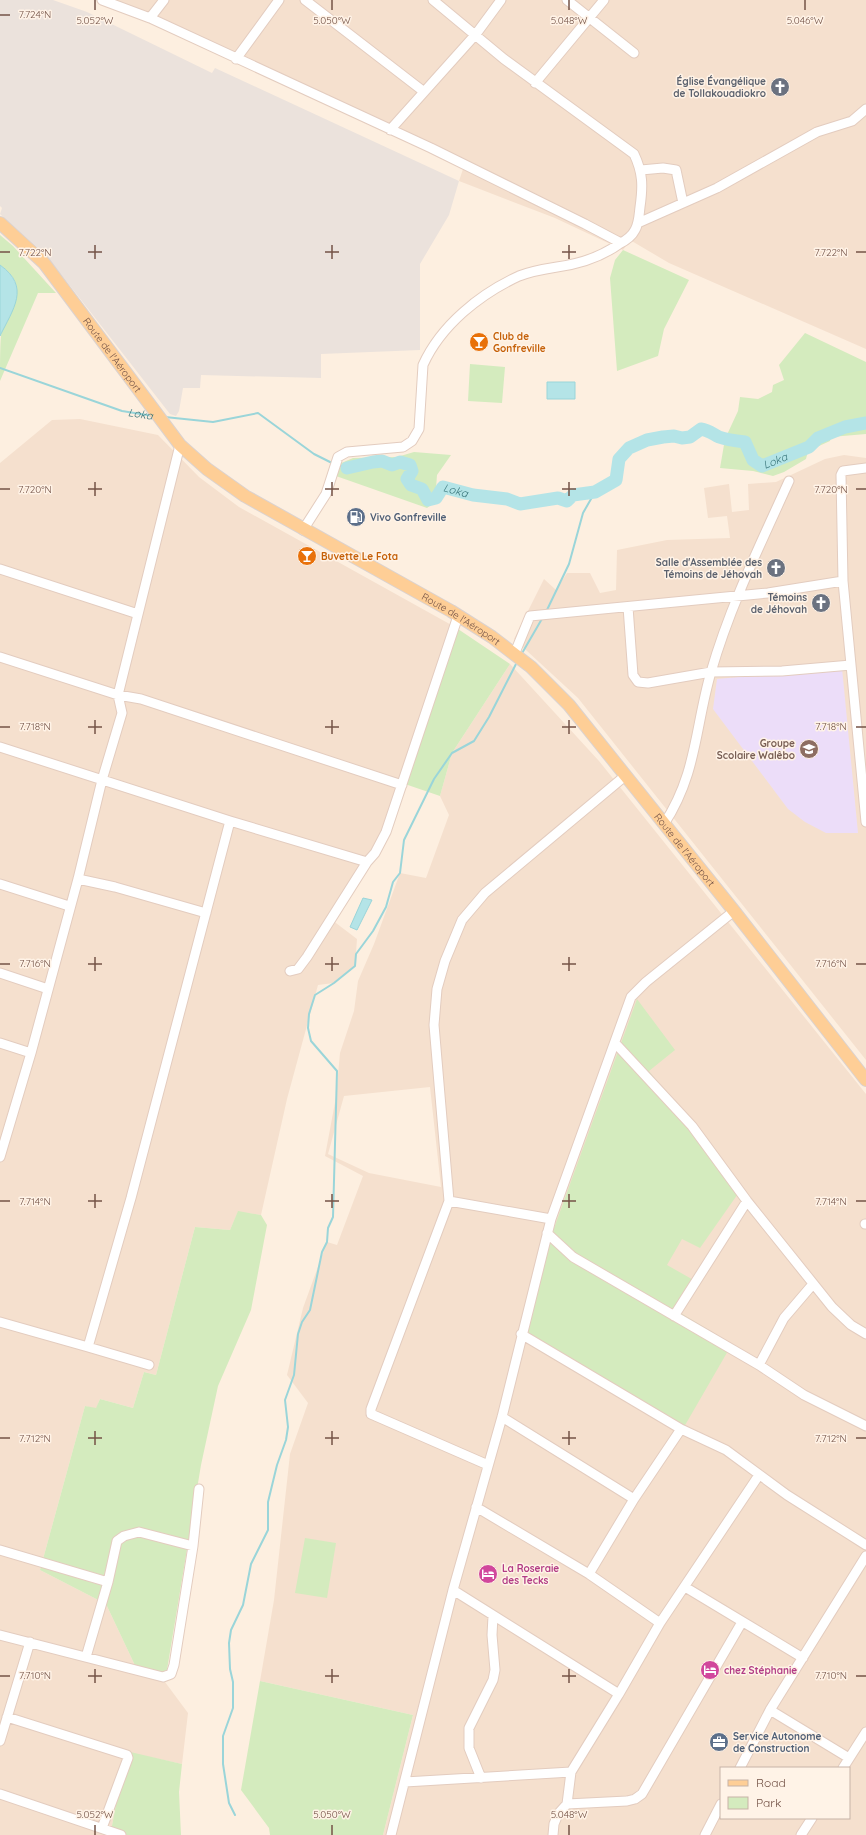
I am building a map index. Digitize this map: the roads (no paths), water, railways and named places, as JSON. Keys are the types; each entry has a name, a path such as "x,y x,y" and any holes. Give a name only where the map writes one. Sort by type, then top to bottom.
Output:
{"main road":[{"name":"Route de l'Aéroport","path":"0,223 48,268 180,445 207,469 245,496 458,616 492,637 530,667 569,705 734,911 866,1080"}],"street":[{"path":"102,0 150,18 390,130 586,224 621,243"},
{"path":"150,18 164,0"},
{"path":"236,59 279,0"},
{"path":"305,0 423,91"},
{"path":"303,530 326,494 338,457 347,452 403,447 412,441 419,429 423,365 427,356 450,323 486,296 520,276 542,269 573,264 605,254 634,232 638,223 642,191 641,170 634,154 535,83 433,0"},
{"path":"390,130 423,91 476,34 501,0"},
{"path":"567,0 634,53"},
{"path":"535,83 604,0"},
{"path":"638,223 717,188 817,132 852,121 866,109"},
{"path":"641,170 663,168 676,170 683,203"},
{"path":"0,1157 31,1053 69,906 78,879 102,780 122,714 118,695 180,445"},
{"path":"866,468 843,470 841,475 843,581 864,787 866,822"},
{"path":"664,824 675,808 692,763 711,672 737,595 789,481"},
{"path":"0,569 138,614"},
{"path":"514,655 530,616 768,593 843,581"},
{"path":"628,607 633,675 638,682 648,683 711,672 782,671 851,665"},
{"path":"290,970 298,968 307,958 367,862 375,852 386,832 458,616"},
{"path":"0,657 118,695 141,699 402,785"},
{"path":"0,747 230,821 367,862"},
{"path":"488,1465 371,1414 371,1409 449,1201 434,1025 437,989 445,961 462,920 485,893 625,776"},
{"path":"88,1347 131,1198 230,821"},
{"path":"78,879 115,887 206,914"},
{"path":"0,884 69,906"},
{"path":"391,1835 453,1590 502,1417 550,1219 631,997 646,982 734,911"},
{"path":"0,973 48,989"},
{"path":"0,1043 31,1053"},
{"path":"615,1044 692,1126 747,1201 832,1307 850,1325 866,1334"},
{"path":"449,1201 550,1219"},
{"path":"674,1316 747,1201"},
{"path":"547,1233 573,1257 759,1364 804,1395 866,1426"},
{"path":"759,1364 784,1318 813,1284"},
{"path":"0,1322 149,1365"},
{"path":"521,1334 681,1429 726,1450 759,1475 866,1545"},
{"path":"502,1417 634,1499"},
{"path":"589,1574 634,1499 681,1429"},
{"path":"553,1835 554,1824 558,1814 567,1804 571,1772 619,1694 660,1623 759,1475"},
{"path":"0,1635 163,1677 171,1674 174,1665 193,1546 199,1489"},
{"path":"476,1507 589,1574 660,1623"},
{"path":"86,1657 108,1582 117,1541 124,1536 139,1532 193,1546"},
{"path":"0,1550 108,1582"},
{"path":"741,1767 770,1710 866,1556"},
{"path":"685,1587 803,1658"},
{"path":"453,1590 619,1694"},
{"path":"481,1778 469,1748 470,1728 493,1680 495,1670 492,1635 493,1616"},
{"path":"567,1804 626,1801 635,1799 642,1794 742,1622"},
{"path":"0,1741 30,1642"},
{"path":"770,1710 850,1758"},
{"path":"7,1717 127,1755 128,1758 102,1828"},
{"path":"845,1767 866,1732"},
{"path":"405,1782 571,1772"},
{"path":"0,1794 121,1835"},
{"path":"704,1835 720,1806"},
{"path":"805,1834 812,1819"}],"water":[{"path":"0,265 9,273 15,282 17,290 14,307 0,336"},
{"path":"547,382 575,382 575,399 547,399"},
{"path":"363,898 372,900 357,930 350,927"}],"waterway":[{"name":"Loka","path":"0,368 122,411 153,416"},
{"name":"Loka","path":"165,417 213,422 258,413 314,454 332,463"},
{"name":"Loka","path":"347,468 382,461 392,465 400,462 410,465 412,471 407,479 411,485 422,489 428,500 436,498 443,487 473,495 507,499 520,504 558,498 567,501 573,495 595,492 616,480 619,459 629,448 647,440 674,436 682,438 690,437 701,429 722,438 745,442 753,460 762,466 809,447 818,438 845,427 866,423"},
{"name":"Loka","path":"338,465 347,468"},
{"path":"546,612 569,564 583,513 595,492"},
{"path":"521,655 543,617"},
{"path":"235,1815 229,1803 223,1764 223,1736 233,1708 233,1682 230,1669 229,1643 231,1630 243,1605 251,1564 268,1530 268,1502 277,1465 286,1440 288,1427 285,1400 294,1375 298,1334 302,1322 310,1310 322,1252 327,1242 328,1228 333,1217 337,1071 311,1041 308,1028 309,1014 315,995 334,983 355,966 356,954 373,931 386,907 393,882 400,873 404,840 434,779 452,753 474,741 489,717 517,662"}],"place":[{"name":"Église Évangélique de Tollakouadiokro","path":"780,87"},
{"name":"Club de Gonfreville","path":"479,342"},
{"name":"Vivo Gonfreville","path":"356,517"},
{"name":"Buvette Le Fota","path":"307,556"},
{"name":"Salle d'Assemblée des Témoins de Jéhovah","path":"776,568"},
{"name":"Témoins de Jéhovah","path":"821,603"},
{"name":"Groupe Scolaire Walêbo","path":"809,749"},
{"name":"La Roseraie des Tecks","path":"488,1574"},
{"name":"chez Stéphanie","path":"710,1670"},
{"name":"Service Autonome de Construction","path":"719,1742"}]}
